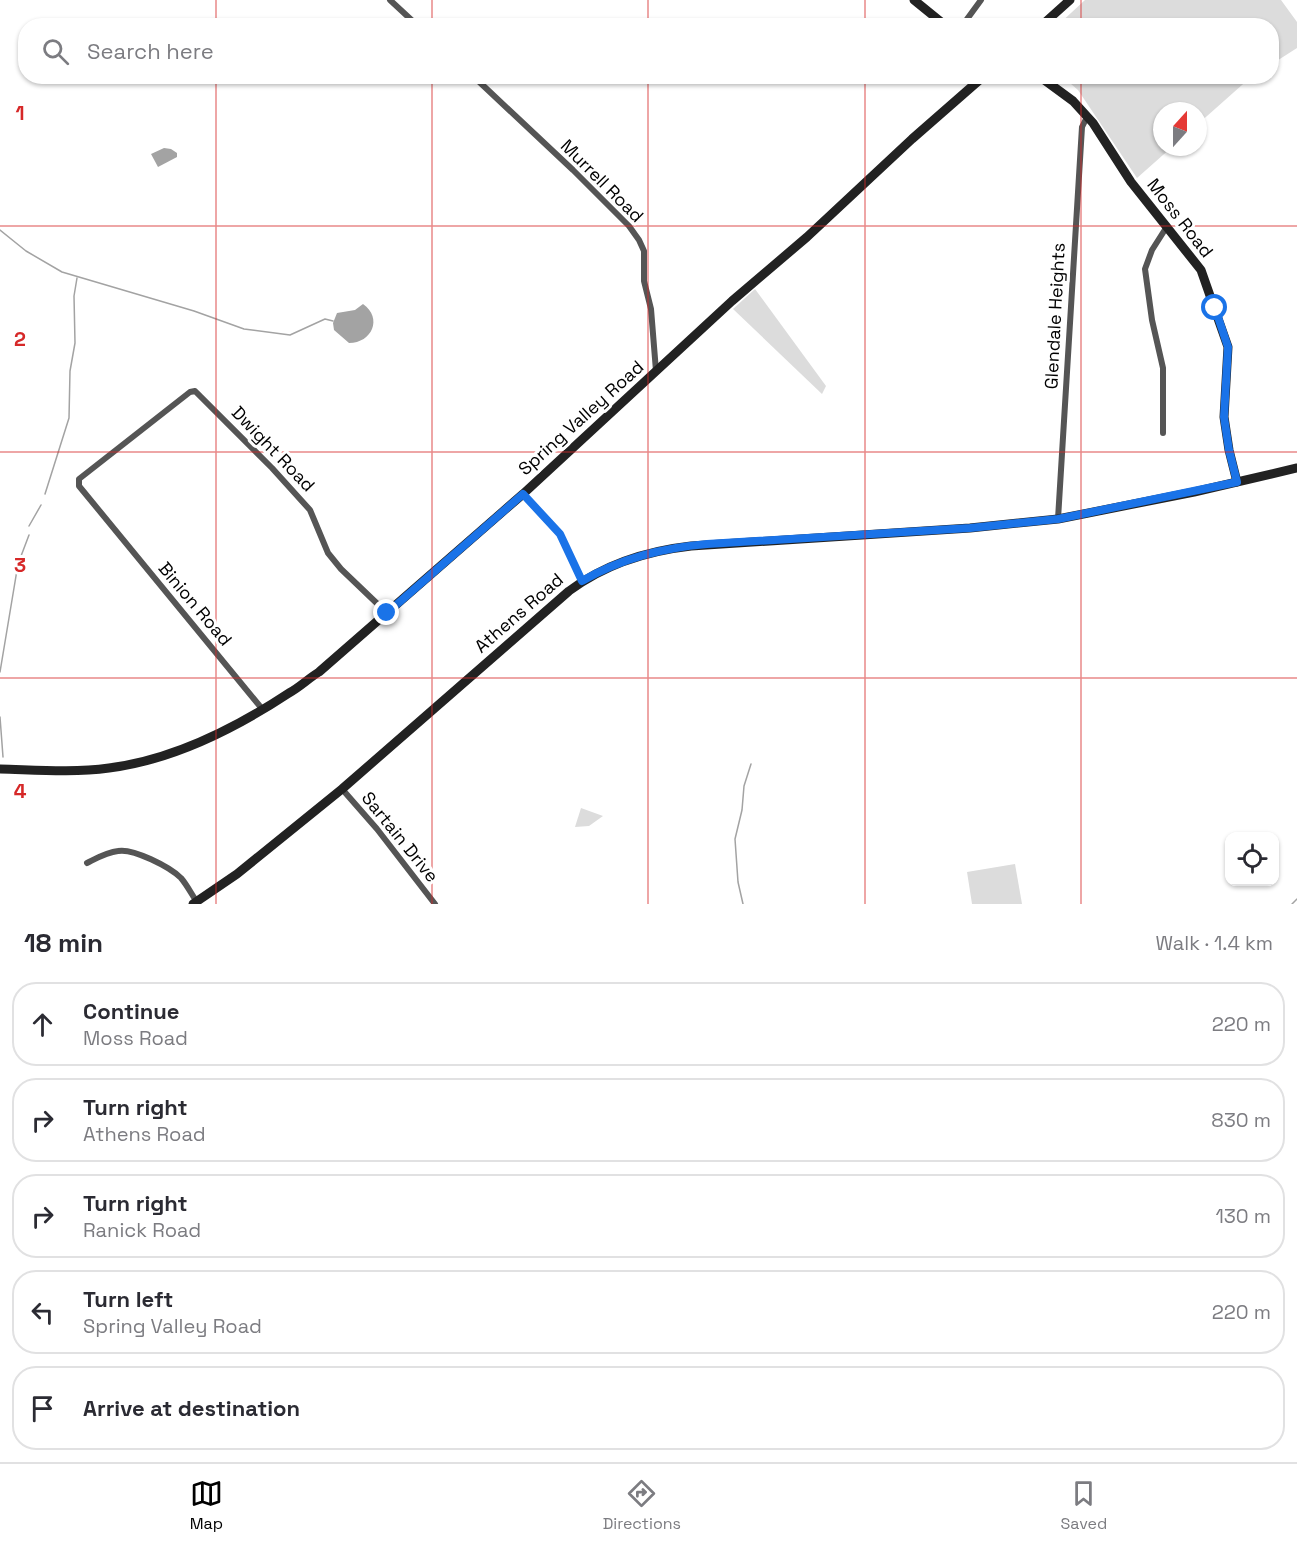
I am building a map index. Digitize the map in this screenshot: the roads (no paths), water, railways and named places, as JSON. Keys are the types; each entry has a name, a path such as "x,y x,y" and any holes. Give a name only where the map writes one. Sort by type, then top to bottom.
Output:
{"street":[{"path":"390,0 409,18"},
{"path":"914,0 936,18"},
{"path":"968,18 981,0"},
{"path":"1050,18 1070,0"},
{"name":"Murrell Road","path":"481,84 573,170 629,226 639,240 644,251 644,281 651,309 657,371"},
{"name":"Spring Valley Road","path":"0,769 72,771 110,768 140,762 201,742 263,710 319,672 523,494 732,301 807,237 975,84"},
{"name":"Moss Road","path":"1050,84 1073,101 1087,117 1131,182 1201,270 1228,347 1224,417 1237,482"},
{"name":"Glendale Heights","path":"1058,519 1082,127 1087,117"},
{"path":"1163,433 1163,368 1150,309 1145,269 1152,250 1166,228"},
{"name":"Dwight Road","path":"169,408 190,392 195,391 272,468 309,510 328,553 341,569 387,613"},
{"name":"Binion Road","path":"169,408 79,479 81,489 263,710"},
{"name":"Athens Road","path":"195,903 237,874 342,789 582,581 616,563 651,552 707,544 970,528 1058,519 1297,469"},
{"path":"523,494 560,534 582,581"},
{"name":"Sartain Drive","path":"342,789 377,829 435,904"},
{"path":"87,863 120,850 143,856 181,878 195,903"}],"waterway":[{"path":"0,230 26,251 62,272 194,311 244,329 290,335 325,319 333,321"},
{"path":"45,494 69,418 70,371 75,343 74,296 77,278"},
{"path":"29,526 41,505"},
{"path":"0,672 18,564 29,535"},
{"path":"0,717 3,757"},
{"path":"743,904 738,882 735,839 742,810 744,786 751,764"},
{"path":"1292,904 1297,899"}]}
